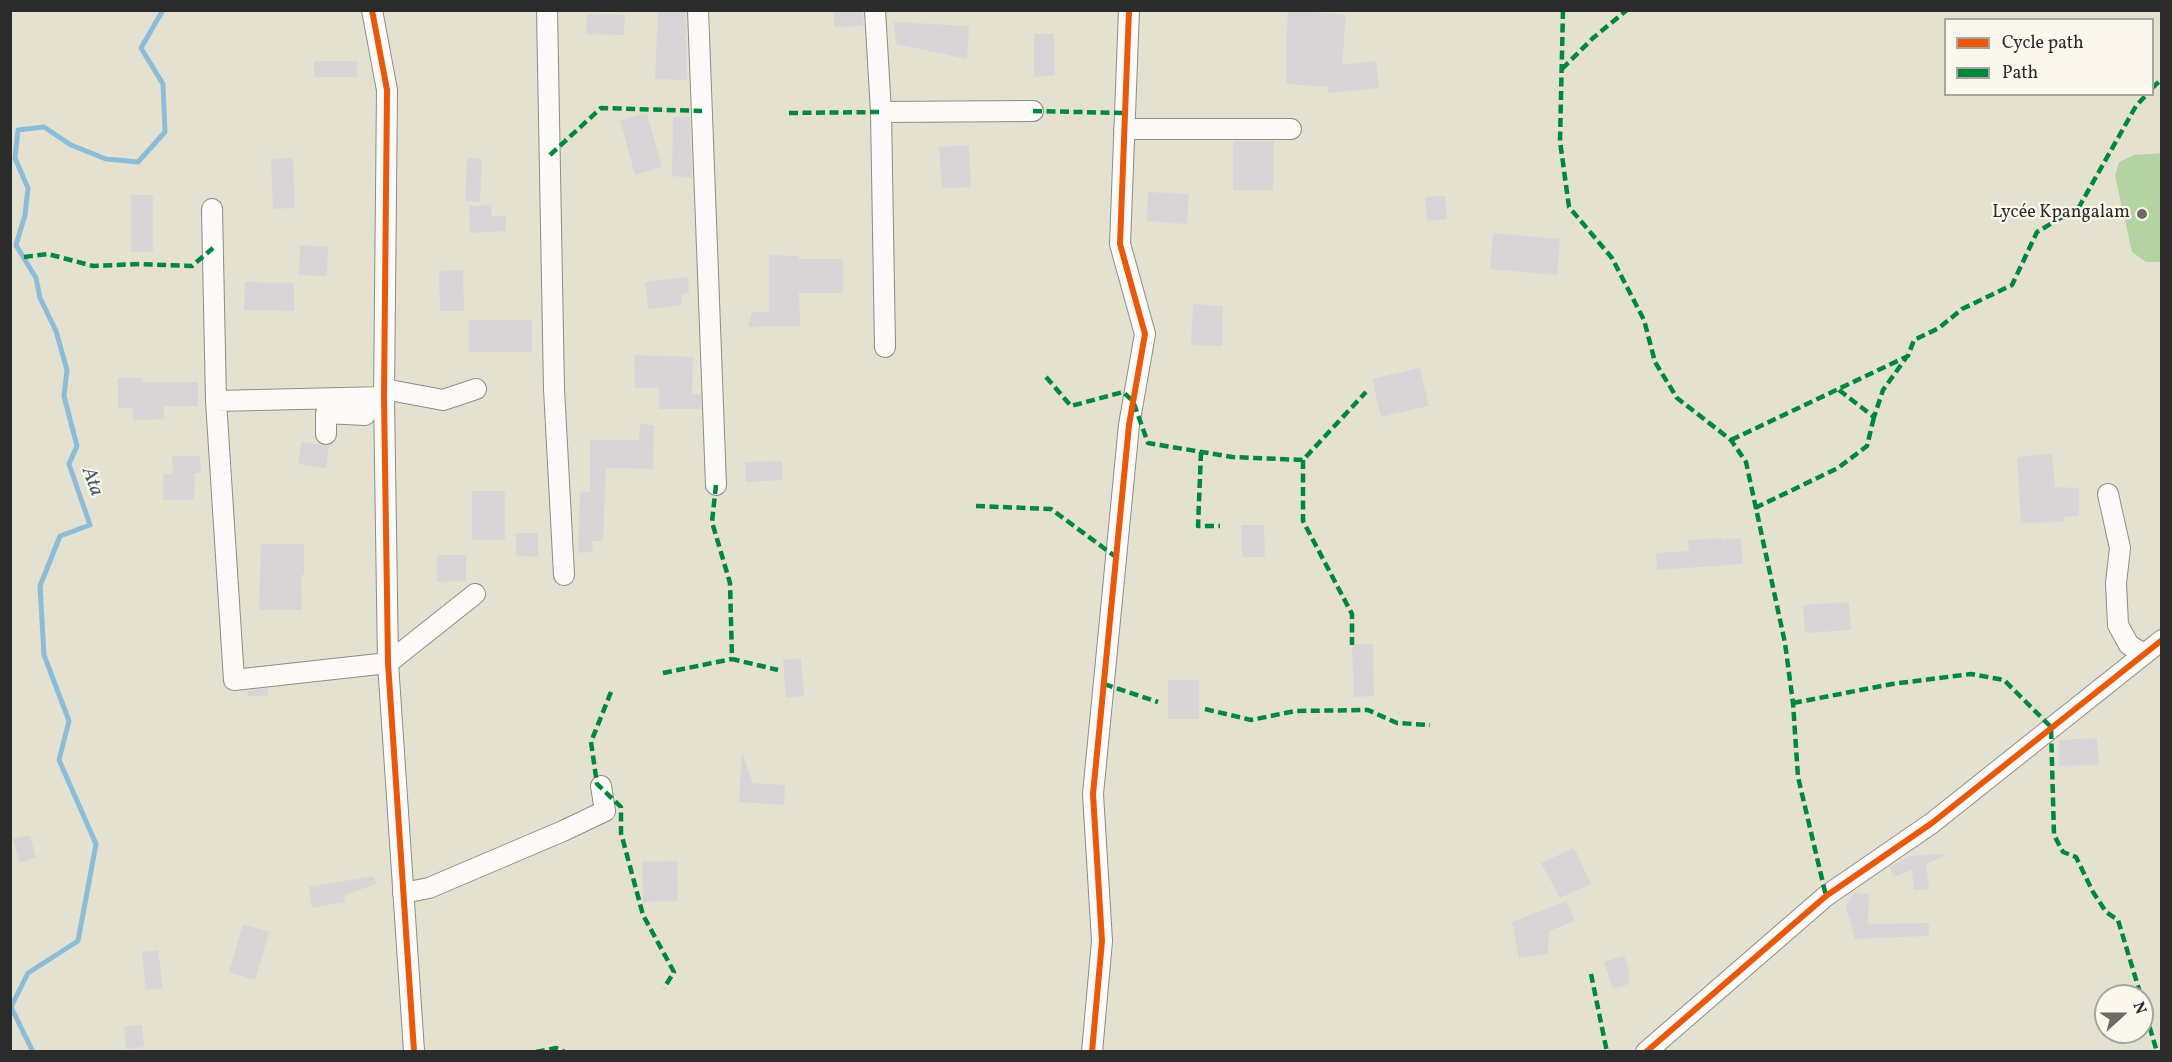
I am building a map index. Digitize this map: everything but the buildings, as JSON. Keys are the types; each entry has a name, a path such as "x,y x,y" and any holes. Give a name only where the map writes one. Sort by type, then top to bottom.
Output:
{"street":[{"path":"372,10 387,90 379,395 388,663 414,1051"},
{"path":"547,10 554,388 564,575"},
{"path":"698,10 716,485"},
{"path":"875,10 881,112 885,347"},
{"path":"1092,1052 1102,941 1093,794 1129,425 1145,334 1120,244 1129,10"},
{"path":"881,112 1033,111"},
{"path":"1124,129 1291,129"},
{"path":"212,209 216,401 234,680 388,663 476,594"},
{"path":"216,401 379,395 443,400 476,389"},
{"path":"326,434 326,413 365,415 379,395"},
{"path":"2108,494 2120,548 2116,583 2118,625 2129,645 2144,654"},
{"path":"1646,1052 1826,896 1932,823 2162,640"},
{"path":"403,893 429,888 605,811 601,786"}],"green space":[{"name":"Lycée Kpangalam","path":"2161,153 2161,262 2146,262 2132,252 2115,176 2119,162 2134,155"}],"waterway":[{"name":"Ata","path":"33,1052 11,1007 28,973 78,941 96,844 59,760 69,721 44,655 40,586 60,536 90,525 69,464 77,446 64,396 67,370 56,331 40,298 36,278 16,245 25,215 28,188 15,158 18,130 44,127 71,145 106,159 138,162 165,132 163,84 141,48 163,10"}],"marked path":[{"path":"1563,10 1560,141 1569,207 1612,258 1644,320 1655,362 1677,398 1731,440 1746,462 1785,643 1793,703 1798,777 1826,896"},
{"path":"1562,69 1593,38 1627,10"},
{"path":"2154,86 2162,79"},
{"path":"1731,440 1908,356 1914,340 1939,328 1962,309 2012,285 2037,232 2079,207 2136,106 2145,96"},
{"path":"550,155 601,108 702,111"},
{"path":"1033,111 1124,113"},
{"path":"789,113 881,112"},
{"path":"24,257 48,254 93,266 140,264 192,266 213,248"},
{"path":"1839,390 1874,417 1883,390 1906,358"},
{"path":"1046,377 1071,406 1123,392 1133,401 1148,443 1232,457 1303,460 1366,392"},
{"path":"1755,508 1838,468 1867,446 1874,417"},
{"path":"1201,452 1198,526 1220,526"},
{"path":"1303,460 1303,521 1352,614 1352,645"},
{"path":"716,485 712,522 730,583 732,659 778,670"},
{"path":"976,506 1051,509 1116,557"},
{"path":"663,673 732,659"},
{"path":"1793,703 1892,684 1971,674 2004,680 2051,727 2054,835 2063,852 2076,857 2093,892 2106,912 2118,920 2137,984"},
{"path":"1104,684 1158,702"},
{"path":"611,692 591,742 597,784 621,807 621,833 643,915 674,972 664,988"},
{"path":"1205,709 1251,720 1295,711 1368,710 1397,723 1430,725"},
{"path":"1591,974 1607,1052"},
{"path":"2154,1042 2157,1052"},
{"path":"536,1052 556,1048 565,1052"}],"cycle path":[{"path":"372,10 387,90 384,397 388,663 414,1051"},
{"path":"1092,1052 1102,941 1093,794 1129,425 1145,334 1120,244 1129,10"},
{"path":"1646,1052 1826,896 1932,823 2162,640"}],"place":[{"name":"Lycée Kpangalam","path":"2142,214"}]}
